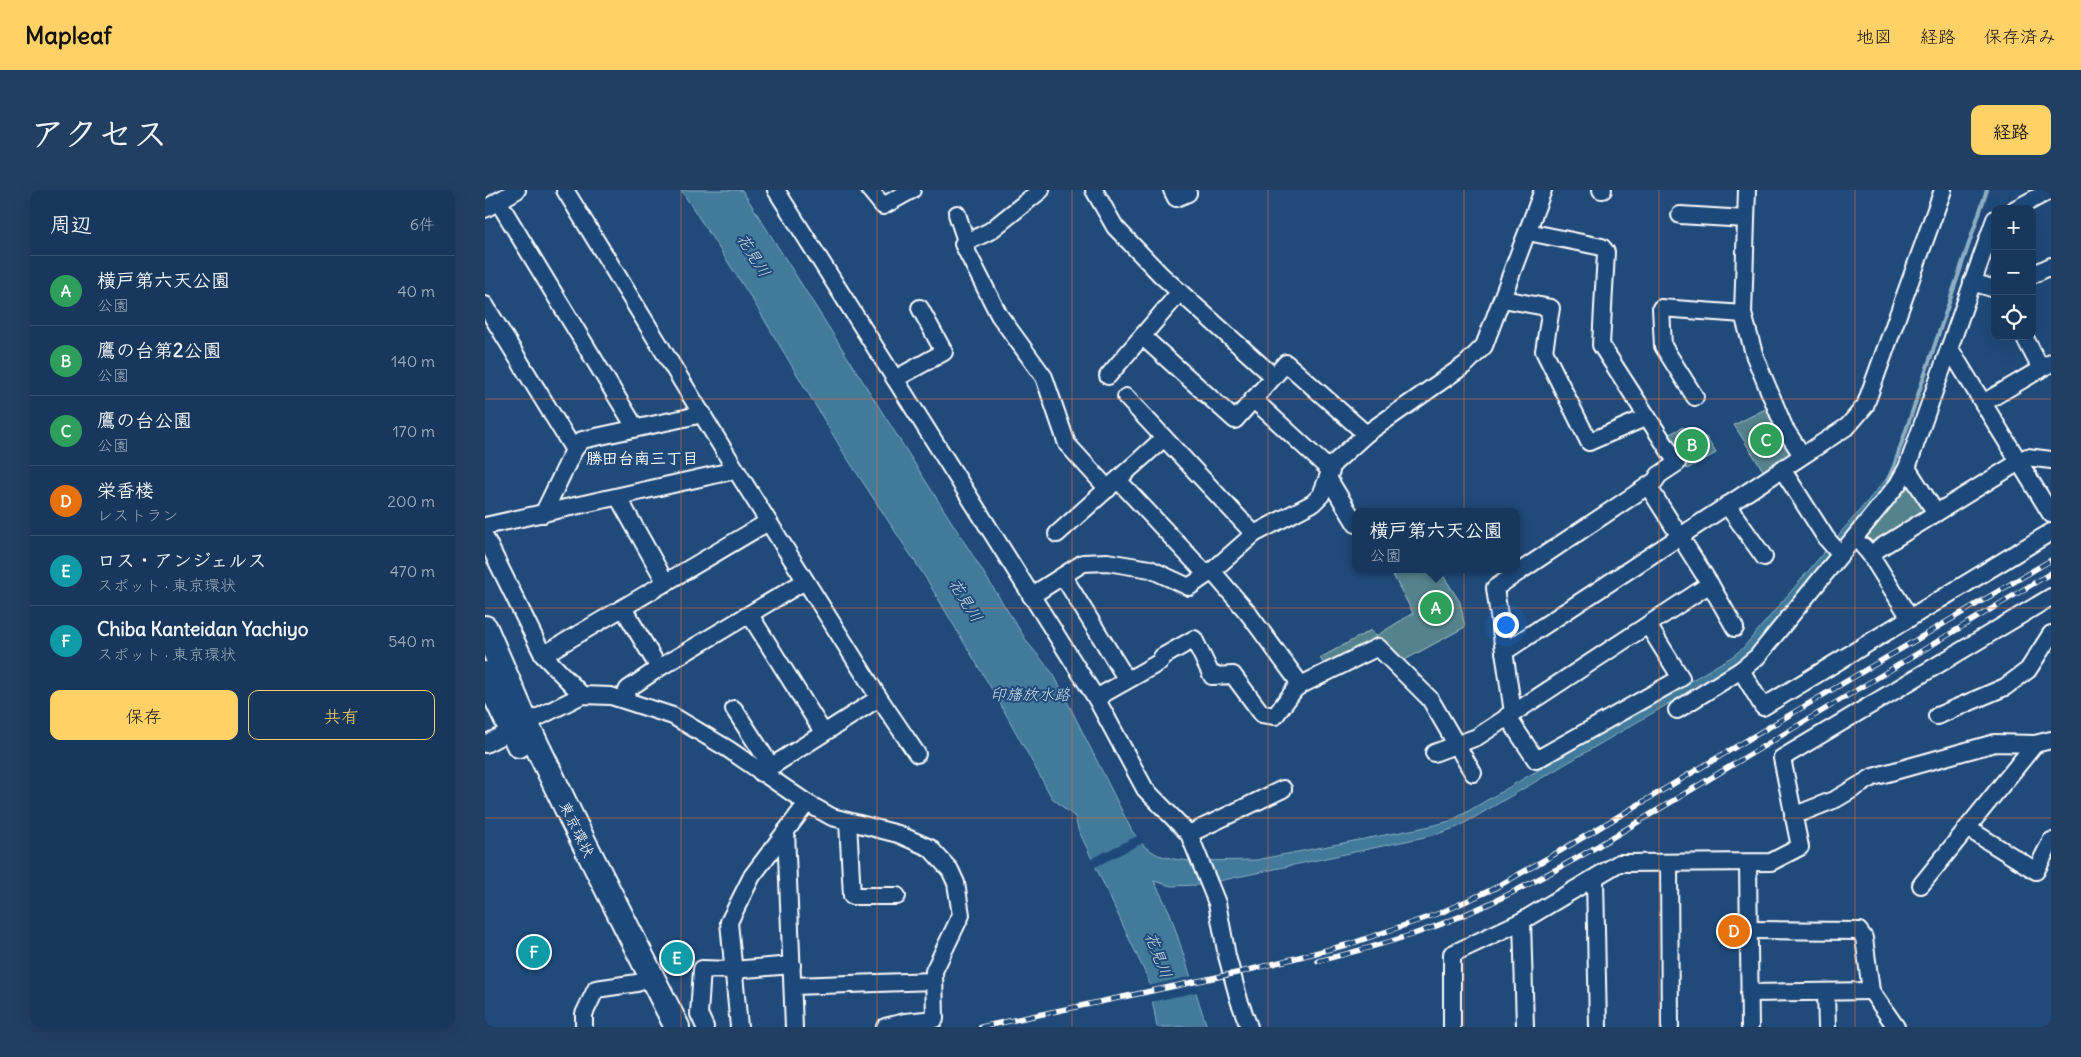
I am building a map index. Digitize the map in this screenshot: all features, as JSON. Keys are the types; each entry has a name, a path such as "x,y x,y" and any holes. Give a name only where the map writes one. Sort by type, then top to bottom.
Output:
{"highway":[{"name":"東京環状","path":"485,628 519,727 637,984 666,1022"},
{"name":"東京環状","path":"485,674 519,727 572,819 666,1022"}],"street":[{"path":"517,190 491,205 635,427"},
{"path":"565,190 768,522 879,698 917,754"},
{"path":"776,190 1096,698 1145,789 1189,834 1217,903 1227,956 1239,1000 1249,1027"},
{"path":"870,190 883,206 912,190"},
{"path":"1041,190 990,231 963,244 999,315 1044,377 1067,444 1209,573 1249,613 1301,685"},
{"path":"1094,190 1115,226 1180,292 1273,376"},
{"path":"1031,596 1083,563 1097,562 1150,569 1189,587 1209,573 1254,534 1313,503 1321,495 1333,464 1366,434 1466,364 1481,351 1503,299 1543,190"},
{"path":"1747,190 1743,314 1755,357 1777,411 1785,429 1802,455"},
{"path":"1504,652 1848,426 1865,406 1943,190"},
{"path":"2017,205 2023,190"},
{"path":"2022,205 2051,190"},
{"path":"957,214 967,241"},
{"path":"1680,215 1747,219"},
{"path":"1677,710 1741,670 1757,657 1839,553 1898,484 1907,468 1991,230"},
{"path":"1520,571 1648,486 1659,475 1677,463 1601,345 1606,252 1602,247 1528,232"},
{"path":"2036,273 2051,266"},
{"path":"1972,282 1991,288"},
{"path":"1108,376 1180,292"},
{"path":"1503,299 1551,308 1544,351 1589,442 1647,417"},
{"path":"485,305 574,450"},
{"path":"895,379 943,352 920,308"},
{"path":"1695,397 1663,346 1661,308 1743,314"},
{"path":"1143,337 1235,420 1286,363 1366,434"},
{"path":"1983,403 2046,366 2027,340"},
{"path":"1950,349 2051,514"},
{"path":"1126,397 1254,534"},
{"path":"1253,399 1329,474 1352,517"},
{"path":"543,514 574,450 582,440 635,427 703,414"},
{"path":"1057,534 1164,438"},
{"path":"1870,554 2027,457 2051,460"},
{"path":"1907,468 1936,513"},
{"path":"1782,469 1826,538 1839,553"},
{"path":"485,526 736,470"},
{"path":"1648,486 1710,584 1735,628"},
{"path":"617,497 666,583"},
{"path":"1727,505 1764,557"},
{"path":"543,655 768,522"},
{"path":"1741,670 1763,706 2051,532"},
{"path":"485,536 543,655 582,695"},
{"path":"1854,537 1870,554 1910,618"},
{"path":"1518,573 1495,588 1510,714 1536,760 1681,678 1648,624"},
{"path":"1063,576 1127,680"},
{"path":"623,699 628,688 805,581"},
{"path":"1435,753 1477,737 1710,584"},
{"path":"1452,1027 1452,954 1522,921 1619,864 1771,862 1800,848 1781,758 2051,597"},
{"path":"623,608 659,668"},
{"path":"749,615 823,732"},
{"path":"1937,716 2005,687 2029,670 2050,639"},
{"path":"1096,698 1160,662 1162,657 1194,640 1212,676 1233,675 1262,714 1275,716 1295,688 1378,648 1430,699 1473,773"},
{"path":"485,744 582,695 600,694 623,699 673,716 766,769 807,803 832,817 915,840 930,848 950,870 956,883 961,915 934,971 935,1019 905,1022 885,1027"},
{"path":"766,769 879,698"},
{"path":"734,708 766,769"},
{"path":"1793,816 1836,799 1873,777 1995,742 2043,742"},
{"path":"1921,885 1967,828 2043,742"},
{"path":"1189,834 1283,789"},
{"path":"739,1027 729,922 752,876 807,803"},
{"path":"848,822 852,896 897,896"},
{"path":"1967,828 2036,871 2051,841"},
{"path":"786,831 794,1027"},
{"path":"1669,863 1670,1027"},
{"path":"1748,863 1750,1027"},
{"path":"1595,879 1598,1027"},
{"path":"1522,921 1525,1027"},
{"path":"1749,930 1859,931 1864,938 1871,991 1896,1027"},
{"path":"705,1027 699,1014 702,969 733,970 792,965"},
{"path":"793,986 934,981"},
{"path":"584,1027 584,1014 596,989 637,984"},
{"path":"1749,993 1871,991"},
{"path":"1826,992 1827,1027"}],"green space":[{"path":"1771,406 1793,449 1790,455 1764,472 1734,425"},
{"path":"1683,427 1689,436 1706,437 1716,453 1687,469 1668,435"},
{"path":"1911,480 1929,510 1872,544 1867,537 1867,533 1902,486"},
{"path":"1397,573 1442,573 1460,602 1465,627 1401,662 1378,641 1337,662 1324,664 1320,658 1371,630 1376,636 1413,613 1393,575"}],"water":[{"name":"印旛放水路","path":"681,190 742,190 1028,643 1054,675 1132,831 1145,847 1158,855 1174,859 1190,861 1256,860 1431,826 1450,821 1465,813 1733,656 1743,648 1892,472 1888,485 1753,650 1728,669 1458,827 1434,835 1200,885 1171,886 1154,881 1170,913 1207,1027 1157,1027 1149,981 1078,829 1075,817 1052,798 997,698 927,580 845,455 752,299"}],"pier":[{"path":"1139,835 1145,842 1093,868 1089,860"},
{"path":"1193,976 1198,992 1150,1002 1148,986"}],"waterway":[{"path":"1888,479 1987,190"}],"railway":[{"path":"981,1027 1241,972 1350,944 1440,913 1493,889 1560,851 2051,560"},
{"path":"1318,961 1414,934 1462,916 1531,883 1598,846 2051,573"}],"place":[{"name":"鷹の台公園","path":"1766,440"},
{"name":"鷹の台第2公園","path":"1692,445"},
{"name":"横戸第六天公園","path":"1436,608"},
{"name":"栄香楼","path":"1734,931"},
{"name":"Chiba Kanteidan Yachiyo","path":"534,952"},
{"name":"ロス・アンジェルス","path":"677,958"}],"district":[{"name":"勝田台南三丁目","path":"642,458"}],"water label":[{"name":"花見川","path":"754,255"},
{"name":"花見川","path":"966,600"},
{"name":"花見川","path":"1159,955"}]}
